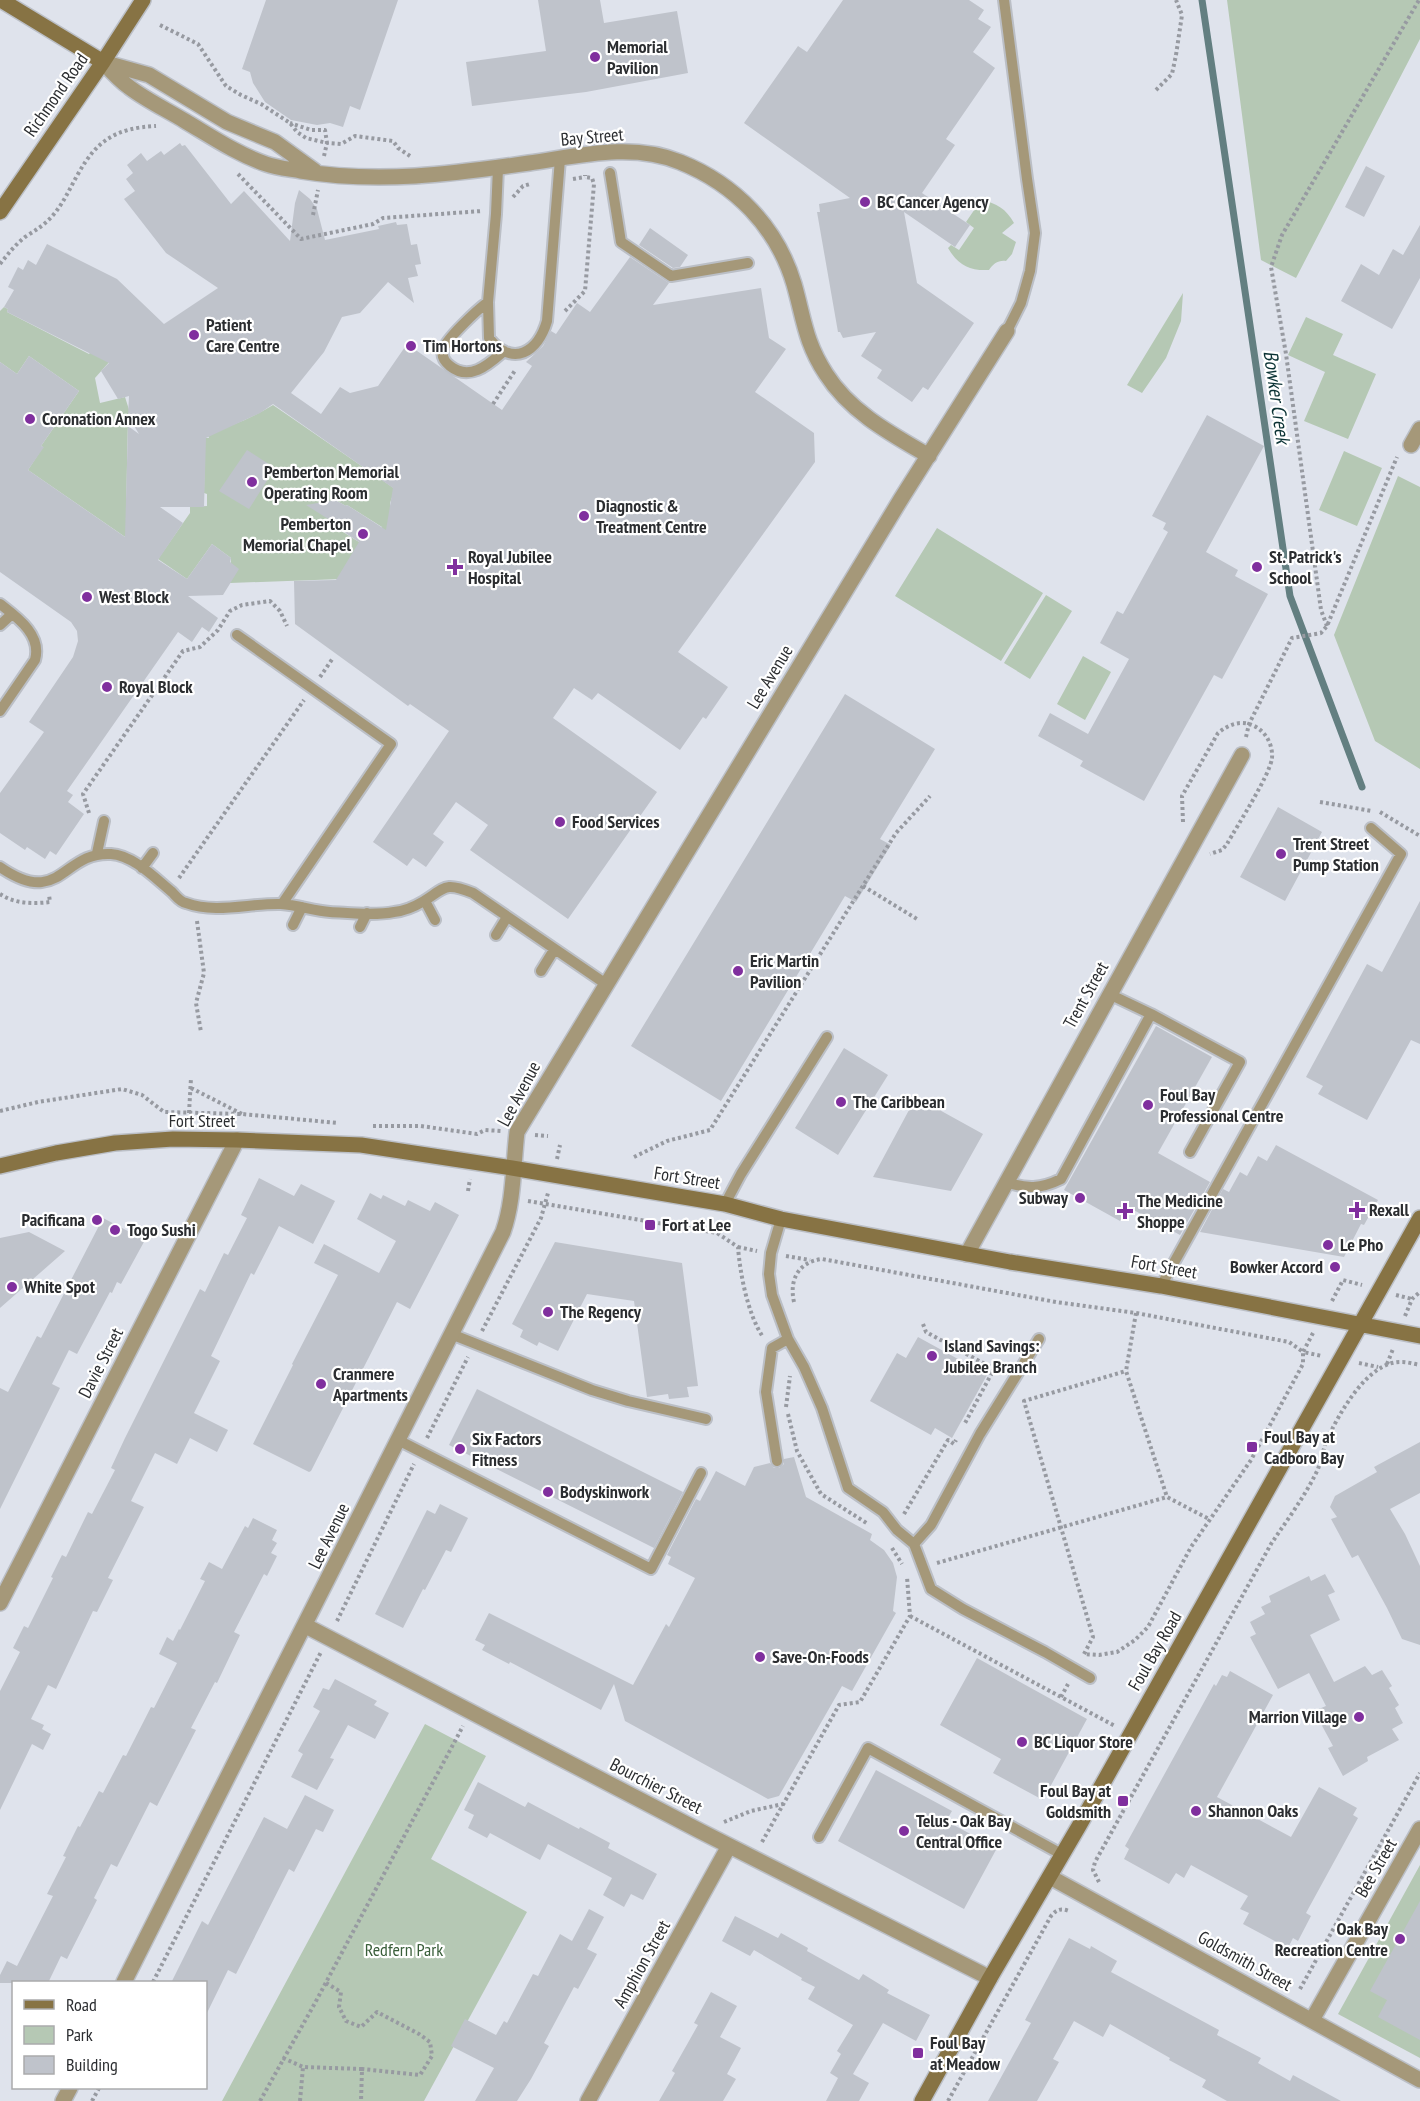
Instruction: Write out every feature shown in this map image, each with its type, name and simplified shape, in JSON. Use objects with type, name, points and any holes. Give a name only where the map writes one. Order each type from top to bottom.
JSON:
[{"type":"main road","name":"Bay Street","points":[[1,0],[103,63]]},
{"type":"main road","name":"Richmond Road","points":[[0,212],[103,63],[143,0]]},
{"type":"main road","name":"Fort Street","points":[[0,1166],[115,1143],[173,1139],[361,1145],[725,1204],[781,1219],[967,1254],[1161,1286],[1420,1336]]},
{"type":"main road","name":"Foul Bay Road","points":[[922,2101],[990,1978],[1131,1735],[1420,1218]]},
{"type":"street","name":"Bay Street","points":[[103,63],[149,75],[227,122],[274,142],[320,174]]},
{"type":"street","name":"Bay Street","points":[[103,63],[129,87],[233,150],[268,165],[320,174],[366,178],[412,177],[498,168],[607,152],[656,155],[678,161],[706,174],[731,190],[751,209],[763,223],[783,255],[794,284],[810,348],[827,376],[850,403],[874,423],[929,456]]},
{"type":"street","name":"Lee Avenue","points":[[125,1981],[503,1232],[511,1199],[517,1132],[1007,331]]},
{"type":"street","points":[[1411,445],[1420,429]]},
{"type":"street","name":"Trent Street","points":[[967,1254],[1242,755]]},
{"type":"street","name":"Davie Street","points":[[0,1603],[237,1140]]},
{"type":"street","name":"Bourchier Street","points":[[306,1626],[729,1846],[990,1978]]},
{"type":"street","name":"Bee Street","points":[[1312,2020],[1420,1829]]},
{"type":"street","name":"Amphion Street","points":[[588,2101],[729,1846]]},
{"type":"street","name":"Goldsmith Street","points":[[1050,1877],[1420,2080]]},
{"type":"lane","points":[[1004,0],[1035,233],[1030,271],[1021,303],[1007,331]]},
{"type":"lane","points":[[498,168],[497,207],[488,302],[489,338],[504,351],[525,353],[530,350],[544,330],[547,321],[560,159]]},
{"type":"lane","points":[[610,173],[621,242],[671,276],[748,263]]},
{"type":"lane","points":[[488,302],[473,314],[443,348],[442,356],[445,362],[457,371],[473,372],[487,366],[504,351]]},
{"type":"lane","points":[[0,604],[33,636],[37,651],[35,660],[0,711]]},
{"type":"lane","points":[[0,625],[12,614]]},
{"type":"lane","points":[[237,635],[391,744],[282,904]]},
{"type":"lane","points":[[97,853],[104,821]]},
{"type":"lane","points":[[1161,1286],[1401,854],[1371,828]]},
{"type":"lane","points":[[0,867],[15,878],[29,882],[47,881],[60,876],[86,857],[97,853],[115,854],[142,868],[184,903],[202,907],[282,904],[317,910],[392,913],[410,909],[442,888],[452,887],[473,893],[606,984]]},
{"type":"lane","points":[[142,868],[153,853]]},
{"type":"lane","points":[[425,901],[435,920]]},
{"type":"lane","points":[[293,925],[302,907]]},
{"type":"lane","points":[[360,927],[367,913]]},
{"type":"lane","points":[[496,935],[507,917]]},
{"type":"lane","points":[[542,971],[554,950]]},
{"type":"lane","points":[[1109,994],[1240,1062],[1190,1152]]},
{"type":"lane","points":[[1006,1182],[1022,1188],[1038,1188],[1061,1179],[1151,1014]]},
{"type":"lane","points":[[725,1204],[741,1174],[827,1037]]},
{"type":"lane","points":[[781,1219],[771,1253],[769,1274],[772,1295],[788,1339],[804,1367],[822,1408],[848,1488],[883,1512],[897,1530],[914,1544],[931,1589],[963,1609],[1090,1678]]},
{"type":"lane","points":[[451,1334],[619,1398],[706,1419]]},
{"type":"lane","points":[[777,1461],[766,1392],[772,1348],[788,1339]]},
{"type":"lane","points":[[914,1544],[931,1525],[980,1434],[1040,1339]]},
{"type":"lane","points":[[398,1440],[651,1569],[700,1473]]},
{"type":"lane","points":[[819,1837],[868,1748],[1063,1855]]},
{"type":"path","points":[[1156,90],[1172,74],[1182,15],[1176,0]]},
{"type":"path","points":[[1327,626],[1321,610],[1286,354],[1271,267],[1282,235],[1419,0]]},
{"type":"path","points":[[160,25],[198,44],[226,87],[261,104],[290,123],[311,130],[325,130],[327,142],[306,138],[290,123]]},
{"type":"path","points":[[0,264],[12,249],[55,214],[89,156],[102,143],[133,127],[164,127]]},
{"type":"path","points":[[584,155],[585,177]]},
{"type":"path","points":[[231,166],[301,239],[373,224],[383,218],[479,212],[497,207],[514,197],[523,186],[592,178],[594,184],[585,291],[565,309],[564,319]]},
{"type":"path","points":[[493,404],[516,369],[517,353]]},
{"type":"path","points":[[1249,724],[1292,638],[1321,633],[1327,626],[1396,458],[1411,445]]},
{"type":"path","points":[[90,818],[83,794],[183,651],[200,647],[218,630],[230,611],[242,605],[270,601],[280,611],[287,626]]},
{"type":"path","points":[[171,892],[333,658]]},
{"type":"path","points":[[634,1157],[667,1141],[710,1130],[896,833],[930,796]]},
{"type":"path","points":[[863,886],[917,919]]},
{"type":"path","points":[[189,1113],[191,1078]]},
{"type":"path","points":[[191,1088],[242,1114]]},
{"type":"path","points":[[0,1111],[38,1102],[122,1089],[142,1095],[164,1112],[242,1114],[346,1124]]},
{"type":"path","points":[[369,1126],[421,1126],[477,1134],[485,1130],[548,1136]]},
{"type":"path","points":[[154,1981],[475,1344],[541,1218],[546,1203],[717,1233],[730,1241],[738,1247],[739,1268],[756,1326],[772,1348]]},
{"type":"path","points":[[795,1304],[792,1294],[793,1278],[810,1260],[822,1259],[1289,1342],[1303,1352],[1303,1364],[1251,1460],[1191,1547],[1148,1627],[1135,1640],[1117,1652],[1099,1655],[1084,1654]]},
{"type":"path","points":[[1412,1299],[1420,1292]]},
{"type":"path","points":[[1136,1313],[1126,1371],[1167,1497]]},
{"type":"path","points":[[883,1534],[897,1530],[906,1509],[948,1440],[954,1444],[994,1369],[926,1332],[923,1324]]},
{"type":"path","points":[[948,2101],[1051,1916],[1056,1910],[1071,1911],[1095,1862],[1265,1554],[1318,1468],[1327,1441],[1359,1386],[1387,1364],[1401,1362],[1420,1365]]},
{"type":"path","points":[[753,1858],[839,1705],[860,1702],[910,1616],[907,1572],[883,1534],[821,1494],[797,1451],[786,1407],[790,1374],[804,1367]]},
{"type":"path","points":[[1061,1696],[1093,1637],[1024,1401],[1126,1371]]},
{"type":"path","points":[[923,1568],[1167,1497],[1209,1519]]},
{"type":"path","points":[[910,1616],[1131,1735]]},
{"type":"path","points":[[260,2101],[326,1983],[470,1712]]},
{"type":"path","points":[[1300,1989],[1420,1773]]},
{"type":"path","points":[[700,1831],[751,1811],[784,1804]]},
{"type":"path","points":[[1093,1870],[1099,1882],[1105,1886]]},
{"type":"path","points":[[283,2058],[303,2067],[362,2069],[420,2075],[432,2056],[430,2042],[377,2012],[360,2027],[346,2021],[339,2007],[340,1992],[326,1983]]},
{"type":"path","points":[[1289,1989],[1300,1989],[1322,2002]]},
{"type":"path","points":[[300,2101],[303,2067]]},
{"type":"path","points":[[361,2101],[362,2069]]},
{"type":"green space","points":[[1227,0],[1420,0],[1420,39],[1296,278],[1261,260]]},
{"type":"green space","points":[[981,200],[1000,207],[1014,223],[1002,233],[1016,242],[1012,254],[1006,261],[996,263],[989,270],[965,266],[948,248],[951,245],[959,250],[974,228],[966,222]]},
{"type":"green space","points":[[1183,293],[1181,321],[1166,358],[1142,393],[1127,385]]},
{"type":"green space","points":[[4,307],[8,309],[7,312],[89,354],[96,346],[111,360],[95,378],[100,403],[125,397],[131,416],[128,418],[126,513],[147,552],[28,470],[43,447],[41,446],[79,391],[29,356],[17,374],[0,362],[0,311]]},
{"type":"green space","points":[[1306,317],[1343,334],[1333,355],[1376,374],[1348,439],[1304,421],[1325,372],[1288,355]]},
{"type":"green space","points":[[273,405],[395,489],[390,503],[391,514],[384,556],[382,527],[347,505],[335,500],[326,502],[332,525],[359,542],[368,578],[230,583],[231,558],[212,544],[187,579],[158,559],[190,513],[190,507],[207,506],[207,494],[204,493],[205,438],[209,438],[207,433],[241,422]]},
{"type":"green space","points":[[1344,451],[1382,468],[1357,526],[1319,510]]},
{"type":"green space","points":[[1398,476],[1420,487],[1420,769],[1375,741],[1334,635]]},
{"type":"green space","points":[[937,528],[1043,593],[1001,661],[895,596]]},
{"type":"green space","points":[[1046,595],[1072,611],[1030,679],[1004,663]]},
{"type":"green space","points":[[1083,656],[1111,672],[1085,720],[1057,704]]},
{"type":"green space","name":"Redfern Park","points":[[425,1724],[486,1756],[431,1859],[527,1912],[424,2101],[222,2101]]},
{"type":"green space","name":"Oak Bay Recreation Centre","points":[[1420,1865],[1420,2058],[1338,2014]]},
{"type":"building","points":[[266,0],[398,0],[360,110],[350,106],[343,127],[330,123],[317,125],[291,120],[265,102],[253,83],[250,72],[242,69]]},
{"type":"building","name":"Memorial Pavilion","points":[[538,0],[600,0],[604,23],[677,11],[688,73],[586,92],[472,106],[466,62],[546,51]]},
{"type":"building","name":"BC Cancer Agency","points":[[843,0],[969,0],[984,10],[978,19],[991,27],[973,52],[995,68],[946,139],[955,145],[922,193],[970,225],[955,247],[904,212],[917,283],[974,323],[928,390],[923,387],[912,402],[877,378],[882,370],[861,356],[876,332],[843,338],[838,332],[817,212],[820,212],[819,204],[850,198],[744,123],[798,46],[807,52]]},
{"type":"building","points":[[180,143],[182,146],[185,145],[231,204],[244,191],[290,241],[299,190],[317,209],[325,240],[379,229],[378,226],[396,222],[397,225],[407,224],[411,245],[417,244],[421,264],[415,265],[418,276],[408,278],[414,303],[388,282],[360,313],[342,317],[324,352],[291,393],[321,414],[340,387],[350,393],[378,386],[407,344],[502,410],[532,366],[526,362],[543,346],[551,331],[556,334],[577,303],[590,312],[630,257],[669,283],[653,305],[761,288],[769,338],[786,349],[755,392],[814,433],[815,462],[678,652],[728,687],[706,719],[703,717],[680,750],[598,693],[592,700],[574,688],[553,718],[657,792],[568,919],[470,850],[488,825],[456,802],[433,834],[444,842],[426,867],[413,858],[407,866],[373,842],[449,731],[410,704],[408,706],[295,624],[294,581],[336,580],[359,542],[306,505],[335,500],[386,530],[393,488],[273,404],[260,413],[206,438],[204,507],[160,507],[183,523],[158,560],[187,579],[212,544],[231,558],[230,562],[239,569],[223,595],[188,596],[218,618],[209,632],[202,627],[192,642],[178,632],[67,791],[73,795],[68,802],[84,814],[56,855],[50,851],[45,859],[27,847],[25,850],[0,833],[0,793],[44,732],[29,722],[73,657],[78,641],[77,631],[71,622],[0,572],[0,362],[17,374],[29,356],[79,391],[41,446],[44,447],[28,470],[125,537],[128,426],[139,434],[128,416],[129,396],[118,399],[101,371],[109,363],[7,312],[8,309],[4,307],[14,290],[8,287],[18,267],[23,270],[28,260],[36,265],[47,244],[117,279],[164,324],[218,288],[166,253],[124,199],[135,191],[126,179],[133,173],[127,165],[141,153],[147,161],[161,151],[164,155]]},
{"type":"building","points":[[1366,166],[1385,176],[1364,217],[1345,207]]},
{"type":"building","points":[[1420,225],[1420,278],[1392,329],[1341,301],[1361,264],[1379,275],[1393,249],[1403,255]]},
{"type":"building","points":[[650,228],[688,255],[680,267],[673,268],[639,245]]},
{"type":"building","points":[[1207,415],[1264,446],[1206,552],[1238,570],[1235,576],[1268,594],[1222,679],[1214,675],[1144,801],[1080,766],[1083,761],[1038,736],[1050,713],[1088,734],[1129,659],[1100,643],[1117,611],[1123,614],[1168,532],[1163,529],[1166,523],[1152,516]]},
{"type":"building","name":"Pemberton Memorial Operating Room","points":[[247,450],[275,468],[249,509],[219,491]]},
{"type":"building","name":"Eric Martin Pavilion","points":[[845,694],[935,749],[880,839],[891,845],[856,902],[845,896],[721,1101],[631,1046]]},
{"type":"building","name":"Trent Street Pump Station","points":[[1278,807],[1322,832],[1285,901],[1240,877]]},
{"type":"building","points":[[1420,901],[1420,1044],[1411,1040],[1367,1120],[1318,1094],[1323,1086],[1306,1077],[1367,964],[1382,972]]},
{"type":"building","name":"Foul Bay Professional Centre","points":[[1156,1026],[1212,1057],[1158,1153],[1210,1182],[1180,1235],[1128,1207],[1120,1221],[1064,1190]]},
{"type":"building","name":"The Caribbean","points":[[844,1048],[888,1075],[838,1155],[795,1128]]},
{"type":"building","points":[[916,1097],[983,1134],[951,1191],[873,1177]]},
{"type":"building","points":[[1276,1145],[1378,1200],[1364,1225],[1361,1224],[1344,1257],[1200,1232],[1223,1189],[1229,1192],[1240,1172],[1247,1176],[1258,1156],[1267,1161]]},
{"type":"building","points":[[259,1178],[294,1196],[301,1184],[335,1201],[313,1244],[279,1226],[254,1275],[251,1273],[211,1356],[220,1361],[194,1413],[228,1430],[217,1452],[190,1438],[177,1464],[155,1453],[131,1501],[144,1507],[108,1578],[113,1580],[97,1612],[93,1611],[56,1689],[48,1685],[31,1719],[44,1725],[42,1729],[51,1734],[43,1750],[32,1744],[0,1810],[0,1691],[20,1652],[13,1648],[24,1626],[28,1628],[62,1555],[66,1557],[88,1512],[92,1514],[115,1470],[111,1468],[125,1438],[200,1289],[205,1292],[224,1253],[228,1255],[247,1218],[241,1215]]},
{"type":"building","points":[[370,1193],[381,1199],[383,1195],[405,1206],[408,1200],[430,1211],[435,1202],[459,1215],[410,1309],[397,1302],[309,1472],[253,1444],[338,1275],[314,1263],[324,1244],[379,1273],[396,1241],[357,1219]]},
{"type":"building","points":[[103,1218],[145,1240],[121,1284],[117,1282],[112,1293],[110,1292],[77,1354],[69,1350],[52,1384],[60,1388],[0,1509],[0,1388],[8,1392],[37,1336],[41,1338]]},
{"type":"building","name":"White Spot","points":[[29,1232],[65,1251],[0,1308],[0,1238]]},
{"type":"building","name":"The Regency","points":[[555,1242],[682,1263],[698,1386],[687,1387],[689,1397],[669,1399],[668,1394],[647,1397],[634,1301],[587,1294],[558,1351],[539,1342],[537,1346],[520,1337],[523,1330],[512,1324]]},
{"type":"building","points":[[918,1337],[987,1375],[952,1438],[935,1428],[931,1435],[870,1401],[897,1353],[906,1358]]},
{"type":"building","points":[[477,1389],[683,1492],[654,1548],[449,1445]]},
{"type":"building","points":[[1420,1442],[1420,1493],[1390,1509],[1420,1566],[1420,1645],[1402,1639],[1358,1555],[1352,1558],[1331,1519],[1337,1517],[1330,1507],[1335,1496],[1377,1472],[1374,1467]]},
{"type":"building","name":"Save-On-Foods","points":[[794,1457],[806,1497],[872,1534],[870,1540],[884,1550],[893,1563],[897,1577],[893,1611],[896,1613],[852,1691],[842,1686],[779,1796],[768,1799],[625,1721],[614,1684],[601,1710],[510,1662],[509,1664],[482,1650],[485,1645],[475,1640],[489,1613],[633,1685],[666,1624],[669,1627],[695,1578],[668,1564],[671,1557],[667,1555],[696,1499],[700,1501],[716,1471],[745,1486],[754,1467],[770,1463],[774,1468],[779,1468],[784,1464],[784,1459]]},
{"type":"building","points":[[440,1504],[468,1518],[451,1552],[446,1550],[403,1628],[375,1614],[427,1510],[435,1514]]},
{"type":"building","points":[[253,1518],[277,1530],[272,1540],[277,1543],[271,1553],[277,1556],[267,1576],[264,1574],[234,1632],[240,1635],[217,1683],[215,1682],[191,1728],[196,1730],[157,1806],[150,1802],[117,1867],[111,1864],[94,1898],[97,1900],[67,1959],[61,1956],[49,1981],[0,1983],[0,1975],[7,1961],[17,1966],[53,1896],[47,1894],[66,1857],[63,1856],[78,1826],[80,1827],[99,1791],[103,1793],[123,1755],[126,1756],[177,1663],[159,1654],[167,1637],[173,1641],[180,1630],[205,1581],[200,1579],[209,1562],[222,1569],[245,1526],[248,1528]]},
{"type":"building","points":[[1325,1574],[1335,1592],[1328,1595],[1340,1620],[1310,1635],[1334,1682],[1365,1666],[1372,1675],[1382,1670],[1392,1686],[1389,1688],[1399,1705],[1395,1708],[1403,1723],[1392,1729],[1399,1740],[1367,1757],[1368,1761],[1343,1776],[1328,1748],[1333,1746],[1314,1711],[1326,1706],[1309,1673],[1278,1689],[1250,1637],[1256,1634],[1250,1622],[1265,1614],[1261,1607],[1271,1602],[1269,1596],[1309,1576],[1311,1581]]},
{"type":"building","name":"BC Liquor Store","points":[[977,1658],[1087,1719],[1043,1800],[993,1773],[1001,1759],[940,1725]]},
{"type":"building","name":"Shannon Oaks","points":[[1230,1671],[1273,1695],[1217,1797],[1291,1837],[1319,1787],[1357,1808],[1353,1815],[1358,1818],[1306,1913],[1311,1916],[1298,1941],[1293,1938],[1288,1948],[1243,1924],[1249,1913],[1240,1909],[1248,1896],[1191,1865],[1184,1878],[1176,1873],[1169,1884],[1124,1859],[1129,1849],[1125,1846],[1214,1684],[1216,1686],[1222,1675],[1227,1677]]},
{"type":"building","points":[[335,1679],[377,1701],[374,1705],[389,1713],[375,1739],[348,1725],[330,1758],[334,1759],[317,1790],[291,1777],[303,1754],[298,1751],[320,1711],[313,1707],[323,1688],[329,1690]]},
{"type":"building","name":"Telus - Oak Bay Central Office","points":[[876,1770],[952,1811],[946,1821],[997,1848],[964,1909],[838,1841]]},
{"type":"building","points":[[478,1782],[525,1807],[528,1802],[579,1829],[580,1827],[610,1843],[608,1848],[657,1874],[643,1900],[631,1894],[624,1907],[603,1895],[612,1878],[548,1844],[540,1860],[490,1833],[487,1838],[468,1828],[474,1815],[464,1810]]},
{"type":"building","points":[[305,1795],[334,1810],[323,1832],[316,1829],[294,1872],[289,1869],[236,1974],[228,1970],[207,2013],[207,1981],[172,1981],[202,1921],[208,1925],[264,1817],[287,1829]]},
{"type":"building","points":[[1420,1901],[1420,2040],[1378,2017],[1387,2000],[1370,1991]]},
{"type":"building","points":[[589,1909],[604,1917],[587,1949],[597,1954],[578,1989],[574,1987],[544,2043],[549,2046],[531,2079],[517,2101],[475,2101],[494,2068],[451,2046],[465,2019],[496,2035],[504,2021],[507,2023],[533,1974],[538,1976],[560,1934],[572,1941]]},
{"type":"building","points":[[735,1916],[778,1938],[781,1933],[808,1948],[807,1951],[859,1980],[863,1974],[889,1990],[887,1993],[930,2015],[916,2041],[883,2023],[853,2074],[869,2083],[859,2101],[826,2101],[838,2078],[830,2073],[841,2054],[837,2051],[853,2025],[808,1999],[815,1987],[801,1980],[802,1978],[754,1950],[750,1956],[722,1941]]},
{"type":"building","points":[[1069,1938],[1090,1949],[1091,1946],[1117,1961],[1111,1972],[1219,2030],[1217,2035],[1261,2058],[1258,2063],[1290,2081],[1293,2075],[1341,2101],[1227,2101],[1202,2087],[1206,2080],[1110,2024],[1103,2037],[1074,2021],[1053,2059],[1059,2062],[1037,2101],[988,2101],[1031,2023],[1025,2020]]},
{"type":"building","points":[[711,1992],[737,2006],[720,2037],[741,2048],[727,2074],[736,2079],[723,2101],[659,2101],[675,2073],[672,2071],[698,2025],[694,2023]]},
{"type":"waterway","name":"Bowker Creek","points":[[1202,0],[1290,596],[1362,787]]},
{"type":"place","name":"Memorial Pavilion","points":[[595,57]]},
{"type":"place","name":"BC Cancer Agency","points":[[865,202]]},
{"type":"place","name":"Patient Care Centre","points":[[194,335]]},
{"type":"place","name":"Tim Hortons","points":[[411,346]]},
{"type":"place","name":"Coronation Annex","points":[[30,419]]},
{"type":"place","name":"Pemberton Memorial Operating Room","points":[[252,482]]},
{"type":"place","name":"Diagnostic & Treatment Centre","points":[[584,516]]},
{"type":"place","name":"Pemberton Memorial Chapel","points":[[363,534]]},
{"type":"place","name":"Royal Jubilee Hospital","points":[[455,567]]},
{"type":"place","name":"St. Patrick's School","points":[[1257,567]]},
{"type":"place","name":"West Block","points":[[87,597]]},
{"type":"place","name":"Royal Block","points":[[107,687]]},
{"type":"place","name":"Food Services","points":[[560,822]]},
{"type":"place","name":"Trent Street Pump Station","points":[[1281,854]]},
{"type":"place","name":"Eric Martin Pavilion","points":[[738,971]]},
{"type":"place","name":"The Caribbean","points":[[841,1102]]},
{"type":"place","name":"Foul Bay Professional Centre","points":[[1148,1105]]},
{"type":"place","name":"Subway","points":[[1080,1198]]},
{"type":"place","name":"Rexall","points":[[1357,1210]]},
{"type":"place","name":"The Medicine Shoppe","points":[[1125,1211]]},
{"type":"place","name":"Pacificana","points":[[97,1220]]},
{"type":"place","name":"Fort at Lee","points":[[650,1225]]},
{"type":"place","name":"Togo Sushi","points":[[115,1230]]},
{"type":"place","name":"Le Pho","points":[[1328,1245]]},
{"type":"place","name":"Bowker Accord","points":[[1335,1267]]},
{"type":"place","name":"White Spot","points":[[12,1287]]},
{"type":"place","name":"The Regency","points":[[548,1312]]},
{"type":"place","name":"Island Savings: Jubilee Branch","points":[[932,1356]]},
{"type":"place","name":"Cranmere Apartments","points":[[321,1384]]},
{"type":"place","name":"Foul Bay at Cadboro Bay","points":[[1252,1447]]},
{"type":"place","name":"Six Factors Fitness","points":[[460,1449]]},
{"type":"place","name":"Bodyskinwork","points":[[548,1492]]},
{"type":"place","name":"Save-On-Foods","points":[[760,1657]]},
{"type":"place","name":"Marrion Village","points":[[1359,1717]]},
{"type":"place","name":"BC Liquor Store","points":[[1022,1742]]},
{"type":"place","name":"Foul Bay at Goldsmith","points":[[1123,1801]]},
{"type":"place","name":"Shannon Oaks","points":[[1196,1811]]},
{"type":"place","name":"Telus - Oak Bay Central Office","points":[[904,1831]]},
{"type":"place","name":"Oak Bay Recreation Centre","points":[[1400,1939]]},
{"type":"place","name":"Foul Bay at Meadow","points":[[918,2053]]}]
